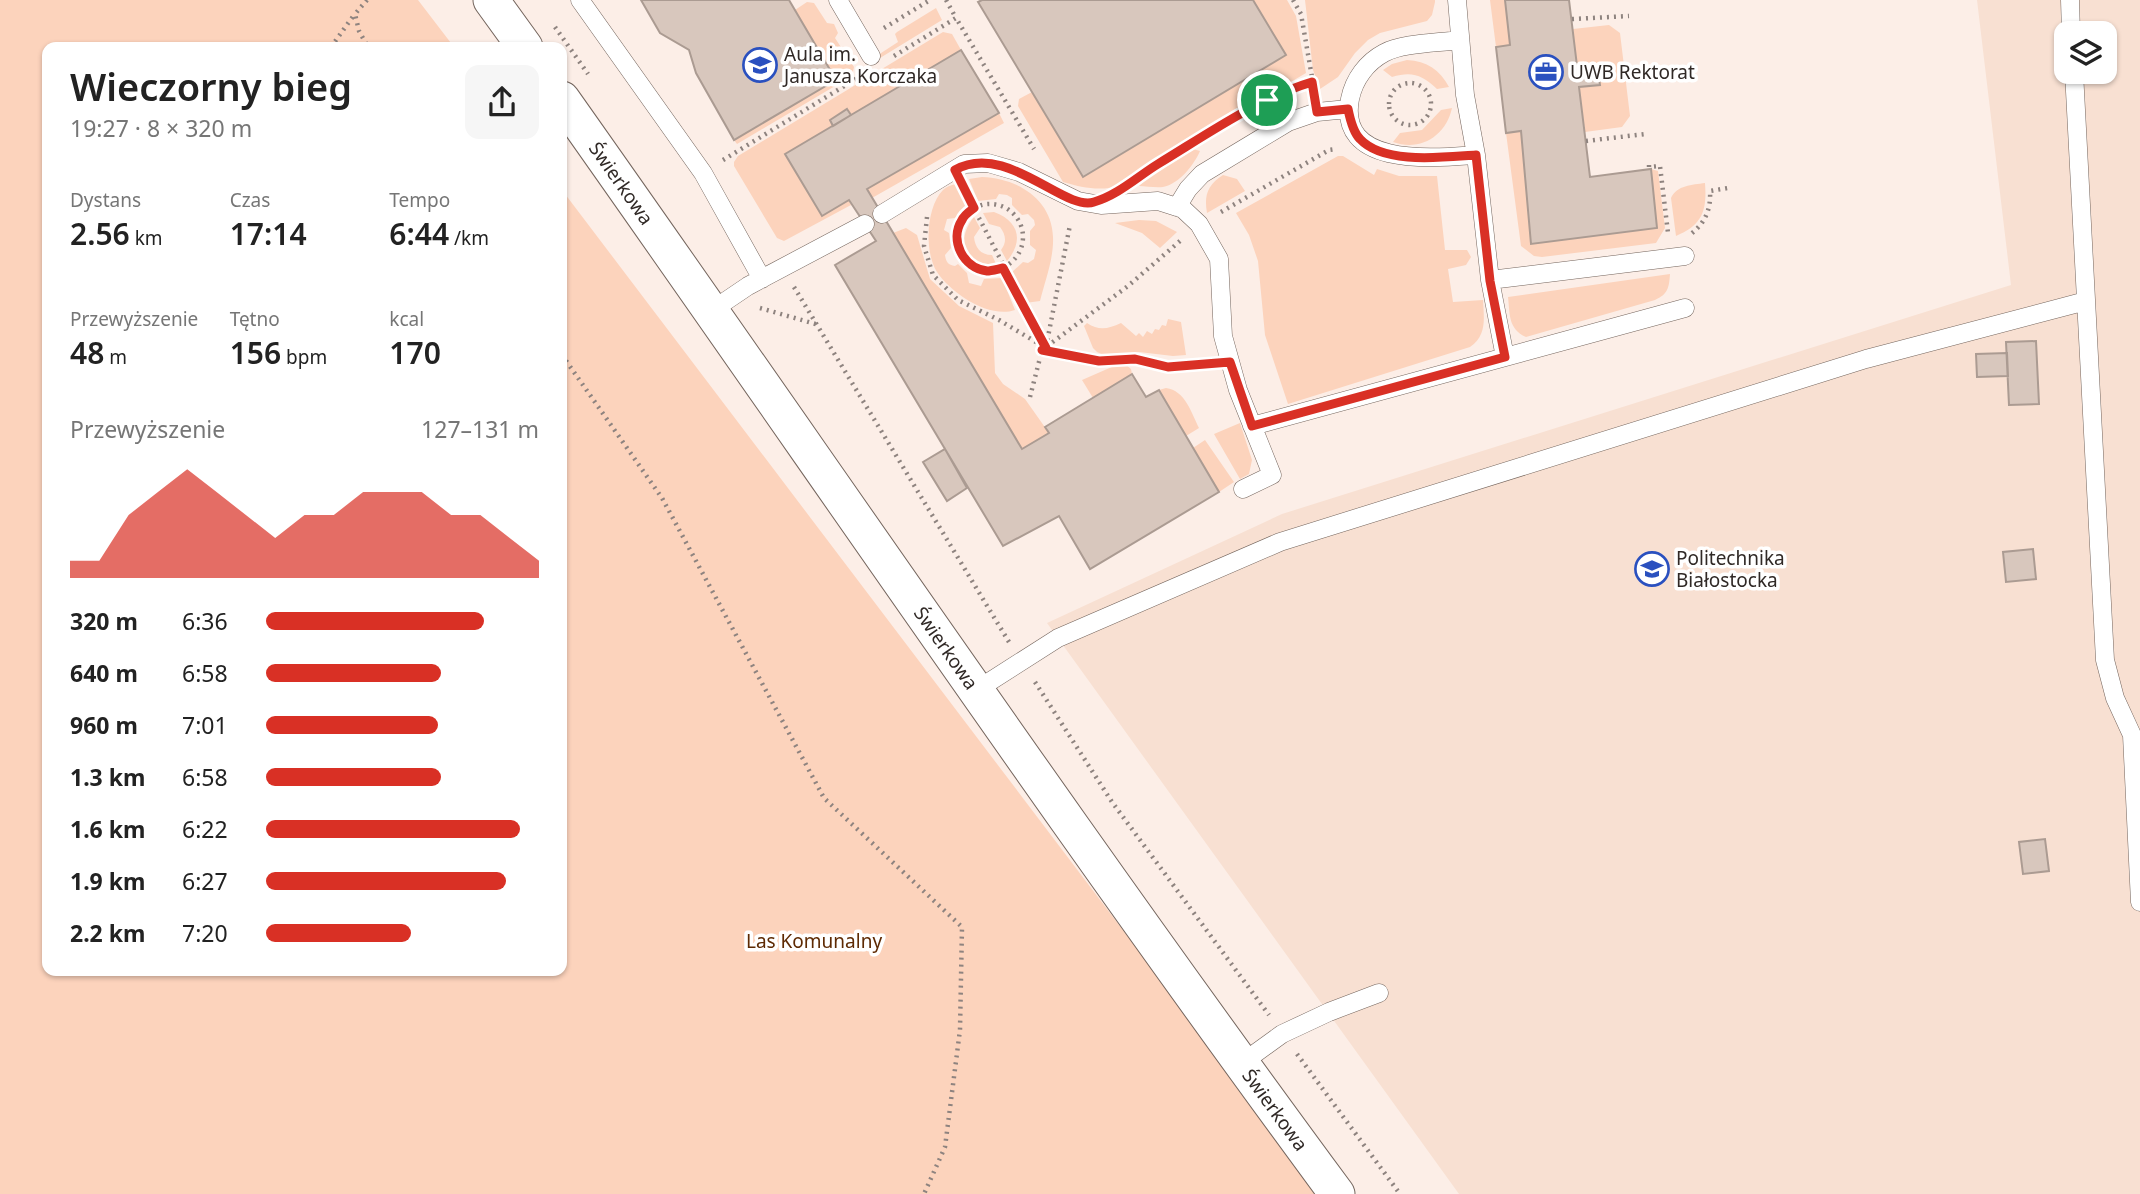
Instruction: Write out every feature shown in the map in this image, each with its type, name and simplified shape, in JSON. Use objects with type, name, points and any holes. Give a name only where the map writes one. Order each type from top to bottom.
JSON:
[{"type":"street","points":[[491,0],[521,42]]},
{"type":"street","name":"Świerkowa","points":[[567,106],[1159,952],[1337,1194]]},
{"type":"lane","points":[[580,0],[703,173],[755,283]]},
{"type":"lane","points":[[838,0],[873,52]]},
{"type":"lane","points":[[1457,0],[1459,40],[1476,155],[1490,281],[1505,357]]},
{"type":"lane","points":[[2070,0],[2071,21]]},
{"type":"lane","points":[[1459,40],[1402,47],[1385,52],[1364,69],[1352,87],[1348,109],[1351,123],[1360,139],[1375,149],[1419,158],[1476,155]]},
{"type":"lane","points":[[2075,84],[2105,660],[2115,698],[2136,735],[2140,902]]},
{"type":"lane","points":[[1177,207],[1188,189],[1202,174],[1288,122],[1317,112],[1348,109]]},
{"type":"lane","points":[[882,214],[964,164],[988,163],[1019,172],[1078,201],[1101,205],[1158,201],[1184,209],[1199,224],[1219,259],[1223,336],[1252,426],[1272,475],[1243,489]]},
{"type":"lane","points":[[711,311],[755,283],[865,224]]},
{"type":"lane","points":[[1490,281],[1685,257]]},
{"type":"lane","points":[[975,691],[1058,638],[1280,542],[1866,359],[2086,301]]},
{"type":"lane","points":[[1252,426],[1685,308]]},
{"type":"lane","points":[[1241,1063],[1282,1034],[1328,1012],[1379,993]]},
{"type":"path","points":[[335,42],[367,0]]},
{"type":"path","points":[[873,52],[930,0]]},
{"type":"path","points":[[946,0],[1057,191]]},
{"type":"path","points":[[1293,0],[1301,14],[1324,153]]},
{"type":"path","points":[[355,15],[365,42]]},
{"type":"path","points":[[1572,19],[1629,16]]},
{"type":"path","points":[[873,52],[956,18]]},
{"type":"path","points":[[552,22],[566,42]]},
{"type":"path","points":[[567,44],[590,77]]},
{"type":"path","points":[[722,161],[863,75]]},
{"type":"path","points":[[1137,179],[1267,100],[1312,82]]},
{"type":"path","points":[[1412,82],[1421,85],[1432,101],[1426,119],[1418,124],[1399,122],[1392,116],[1389,107],[1390,97],[1395,89],[1412,82]]},
{"type":"path","points":[[1586,141],[1645,134]]},
{"type":"path","points":[[1044,349],[1128,286],[1199,224],[1324,153],[1337,148],[1346,152]]},
{"type":"path","points":[[1044,349],[984,225],[947,174],[926,217],[924,246],[933,275],[958,300],[999,320],[1044,349],[1099,361],[1135,359],[1168,367],[1230,362]]},
{"type":"path","points":[[1688,234],[1695,232],[1707,215],[1710,191],[1728,188]]},
{"type":"path","points":[[989,204],[1004,207],[1016,216],[1023,230],[1023,245],[1016,259],[1003,268],[987,271],[971,265],[960,252],[956,236],[962,219],[974,208],[989,204]]},
{"type":"path","points":[[1030,397],[1044,349],[1072,217],[1091,204]]},
{"type":"path","points":[[755,283],[759,308],[820,326],[1021,661],[1112,802],[1400,1194]]},
{"type":"path","points":[[567,362],[662,498],[824,798],[962,928],[960,1030],[945,1147],[924,1194]]},
{"type":"shaded area","name":"Politechnika Białostocka","points":[[1977,0],[2140,0],[2140,1194],[1459,1194],[1047,623],[1282,514],[2011,285]]},
{"type":"green space","name":"Las Komunalny","points":[[0,0],[418,0],[450,42],[42,42],[42,976],[567,976],[567,197],[1323,1194],[0,1194]]},
{"type":"green space","points":[[1253,0],[1287,0],[1296,16],[1306,73],[1139,171],[1122,184],[1093,188],[1063,182],[1018,106],[1019,99],[1032,92],[1083,177],[1285,55]]},
{"type":"green space","points":[[1305,0],[1435,2],[1432,15],[1427,21],[1380,33],[1368,40],[1338,77],[1320,89],[1313,70]]},
{"type":"green space","points":[[1490,0],[1505,0],[1510,45],[1496,47]]},
{"type":"green space","points":[[807,2],[814,3],[827,23],[834,24],[838,33],[835,38],[854,67],[852,76],[737,144],[734,140],[835,80],[795,10]]},
{"type":"green space","points":[[936,8],[942,20],[880,58],[878,55],[898,42],[895,34],[897,32]]},
{"type":"green space","points":[[1609,25],[1620,33],[1630,116],[1622,127],[1585,132],[1579,87],[1599,85],[1597,71],[1578,74],[1573,29]]},
{"type":"green space","points":[[943,32],[952,34],[961,50],[851,115],[847,110],[830,120],[833,126],[785,154],[822,215],[849,200],[851,205],[784,241],[777,238],[734,166],[738,156]]},
{"type":"green space","points":[[1407,60],[1421,62],[1432,68],[1449,87],[1437,89],[1416,76],[1405,74],[1392,77],[1383,70]]},
{"type":"green space","points":[[1452,108],[1444,127],[1430,139],[1413,145],[1393,142],[1400,133],[1422,130],[1441,110]]},
{"type":"green space","points":[[999,113],[1004,123],[872,198],[867,189]]},
{"type":"green space","points":[[1521,131],[1532,243],[1657,228],[1651,169],[1658,171],[1665,228],[1656,243],[1542,257],[1534,256],[1521,246],[1506,133]]},
{"type":"green space","points":[[1193,149],[1200,151],[1190,168],[1175,182],[1163,187],[1139,186],[1172,156]]},
{"type":"green space","points":[[1338,156],[1343,156],[1374,175],[1377,169],[1399,176],[1437,176],[1445,250],[1467,250],[1471,257],[1466,265],[1448,269],[1453,302],[1483,300],[1482,332],[1470,347],[1288,404],[1265,335],[1258,261],[1249,235],[1236,213]]},
{"type":"green space","points":[[1223,175],[1237,179],[1245,191],[1207,213],[1208,191]]},
{"type":"green space","points":[[982,177],[1020,186],[1039,202],[1046,212],[1051,224],[1053,245],[1040,301],[1025,303],[1011,273],[1023,262],[1028,263],[1034,259],[1036,250],[1030,245],[1030,231],[1035,225],[1034,220],[1028,214],[1022,215],[1012,205],[1012,198],[1007,195],[999,194],[996,199],[978,201],[969,179]]},
{"type":"green space","points":[[958,183],[968,204],[955,218],[947,219],[944,230],[949,233],[951,248],[945,255],[947,261],[953,266],[958,264],[967,273],[969,283],[981,286],[984,279],[1002,278],[1015,310],[994,311],[972,302],[951,288],[937,272],[930,253],[930,218],[943,190]]},
{"type":"green space","points":[[1705,183],[1704,209],[1698,222],[1676,236],[1671,198],[1681,188]]},
{"type":"green space","points":[[994,212],[1009,221],[1016,232],[1016,246],[1007,261],[1001,250],[1005,241],[1004,233],[1000,227],[989,224],[983,213]]},
{"type":"green space","points":[[974,217],[980,228],[974,237],[977,247],[984,254],[992,255],[997,266],[978,263],[966,251],[965,235]]},
{"type":"green space","points":[[1156,221],[1177,232],[1160,248],[1142,233],[1115,223]]},
{"type":"green space","points":[[906,228],[917,235],[930,279],[959,306],[993,323],[995,373],[1003,384],[1025,399],[1049,433],[1022,449],[893,233]]},
{"type":"green space","points":[[1670,274],[1667,290],[1655,300],[1526,337],[1516,330],[1511,320],[1508,297]]},
{"type":"green space","points":[[1168,319],[1181,322],[1186,355],[1139,352],[1106,356],[1093,348],[1084,326],[1087,323],[1104,328],[1121,323],[1136,336],[1139,333],[1143,337],[1147,331],[1152,334],[1162,325],[1166,326]]},
{"type":"green space","points":[[1125,364],[1132,374],[1093,398],[1082,380]]},
{"type":"green space","points":[[1166,388],[1183,398],[1199,428],[1186,436],[1159,390]]},
{"type":"green space","points":[[1240,423],[1252,460],[1249,474],[1240,479],[1214,434]]},
{"type":"green space","points":[[1205,440],[1234,482],[1219,492],[1193,448]]},
{"type":"building","name":"Aula im. Janusza Korczaka","points":[[641,0],[789,0],[836,80],[734,140],[696,73],[689,50],[660,33]]},
{"type":"building","points":[[1253,0],[1286,55],[1083,177],[978,2]]},
{"type":"building","points":[[1505,0],[1569,0],[1578,74],[1598,71],[1600,85],[1579,87],[1590,177],[1651,169],[1657,228],[1531,244],[1521,131],[1506,133],[1496,47],[1510,45]]},
{"type":"building","points":[[961,50],[999,113],[867,189],[1022,449],[1049,433],[1045,427],[1132,374],[1146,397],[1159,390],[1219,492],[1090,569],[1059,516],[1003,546],[835,265],[876,241],[849,200],[822,216],[785,154]]},
{"type":"building","points":[[847,109],[851,115],[833,126],[830,120]]},
{"type":"building","points":[[2036,341],[2039,404],[2009,405],[2006,342]]},
{"type":"building","points":[[2007,353],[2008,376],[1977,377],[1976,354]]},
{"type":"building","points":[[945,449],[967,488],[947,501],[923,462]]},
{"type":"building","points":[[2033,549],[2036,579],[2006,582],[2003,552]]},
{"type":"building","points":[[2045,839],[2049,871],[2023,874],[2019,842]]},
{"type":"place","name":"Aula im. Janusza Korczaka","points":[[760,65]]},
{"type":"place","name":"UWB Rektorat","points":[[1546,72]]},
{"type":"place","name":"Politechnika Białostocka","points":[[1652,569]]},
{"type":"route","points":[[1312,82],[1317,112],[1348,109],[1351,123],[1360,139],[1375,149],[1419,158],[1476,155],[1490,281],[1505,357],[1252,426],[1230,362],[1168,367],[1135,359],[1099,361],[1042,350],[1046,348],[1003,268],[987,271],[971,265],[960,252],[956,236],[962,219],[974,208],[955,170],[964,164],[988,163],[1019,172],[1078,201],[1091,204],[1130,184],[1156,165],[1267,100],[1312,82]]}]
